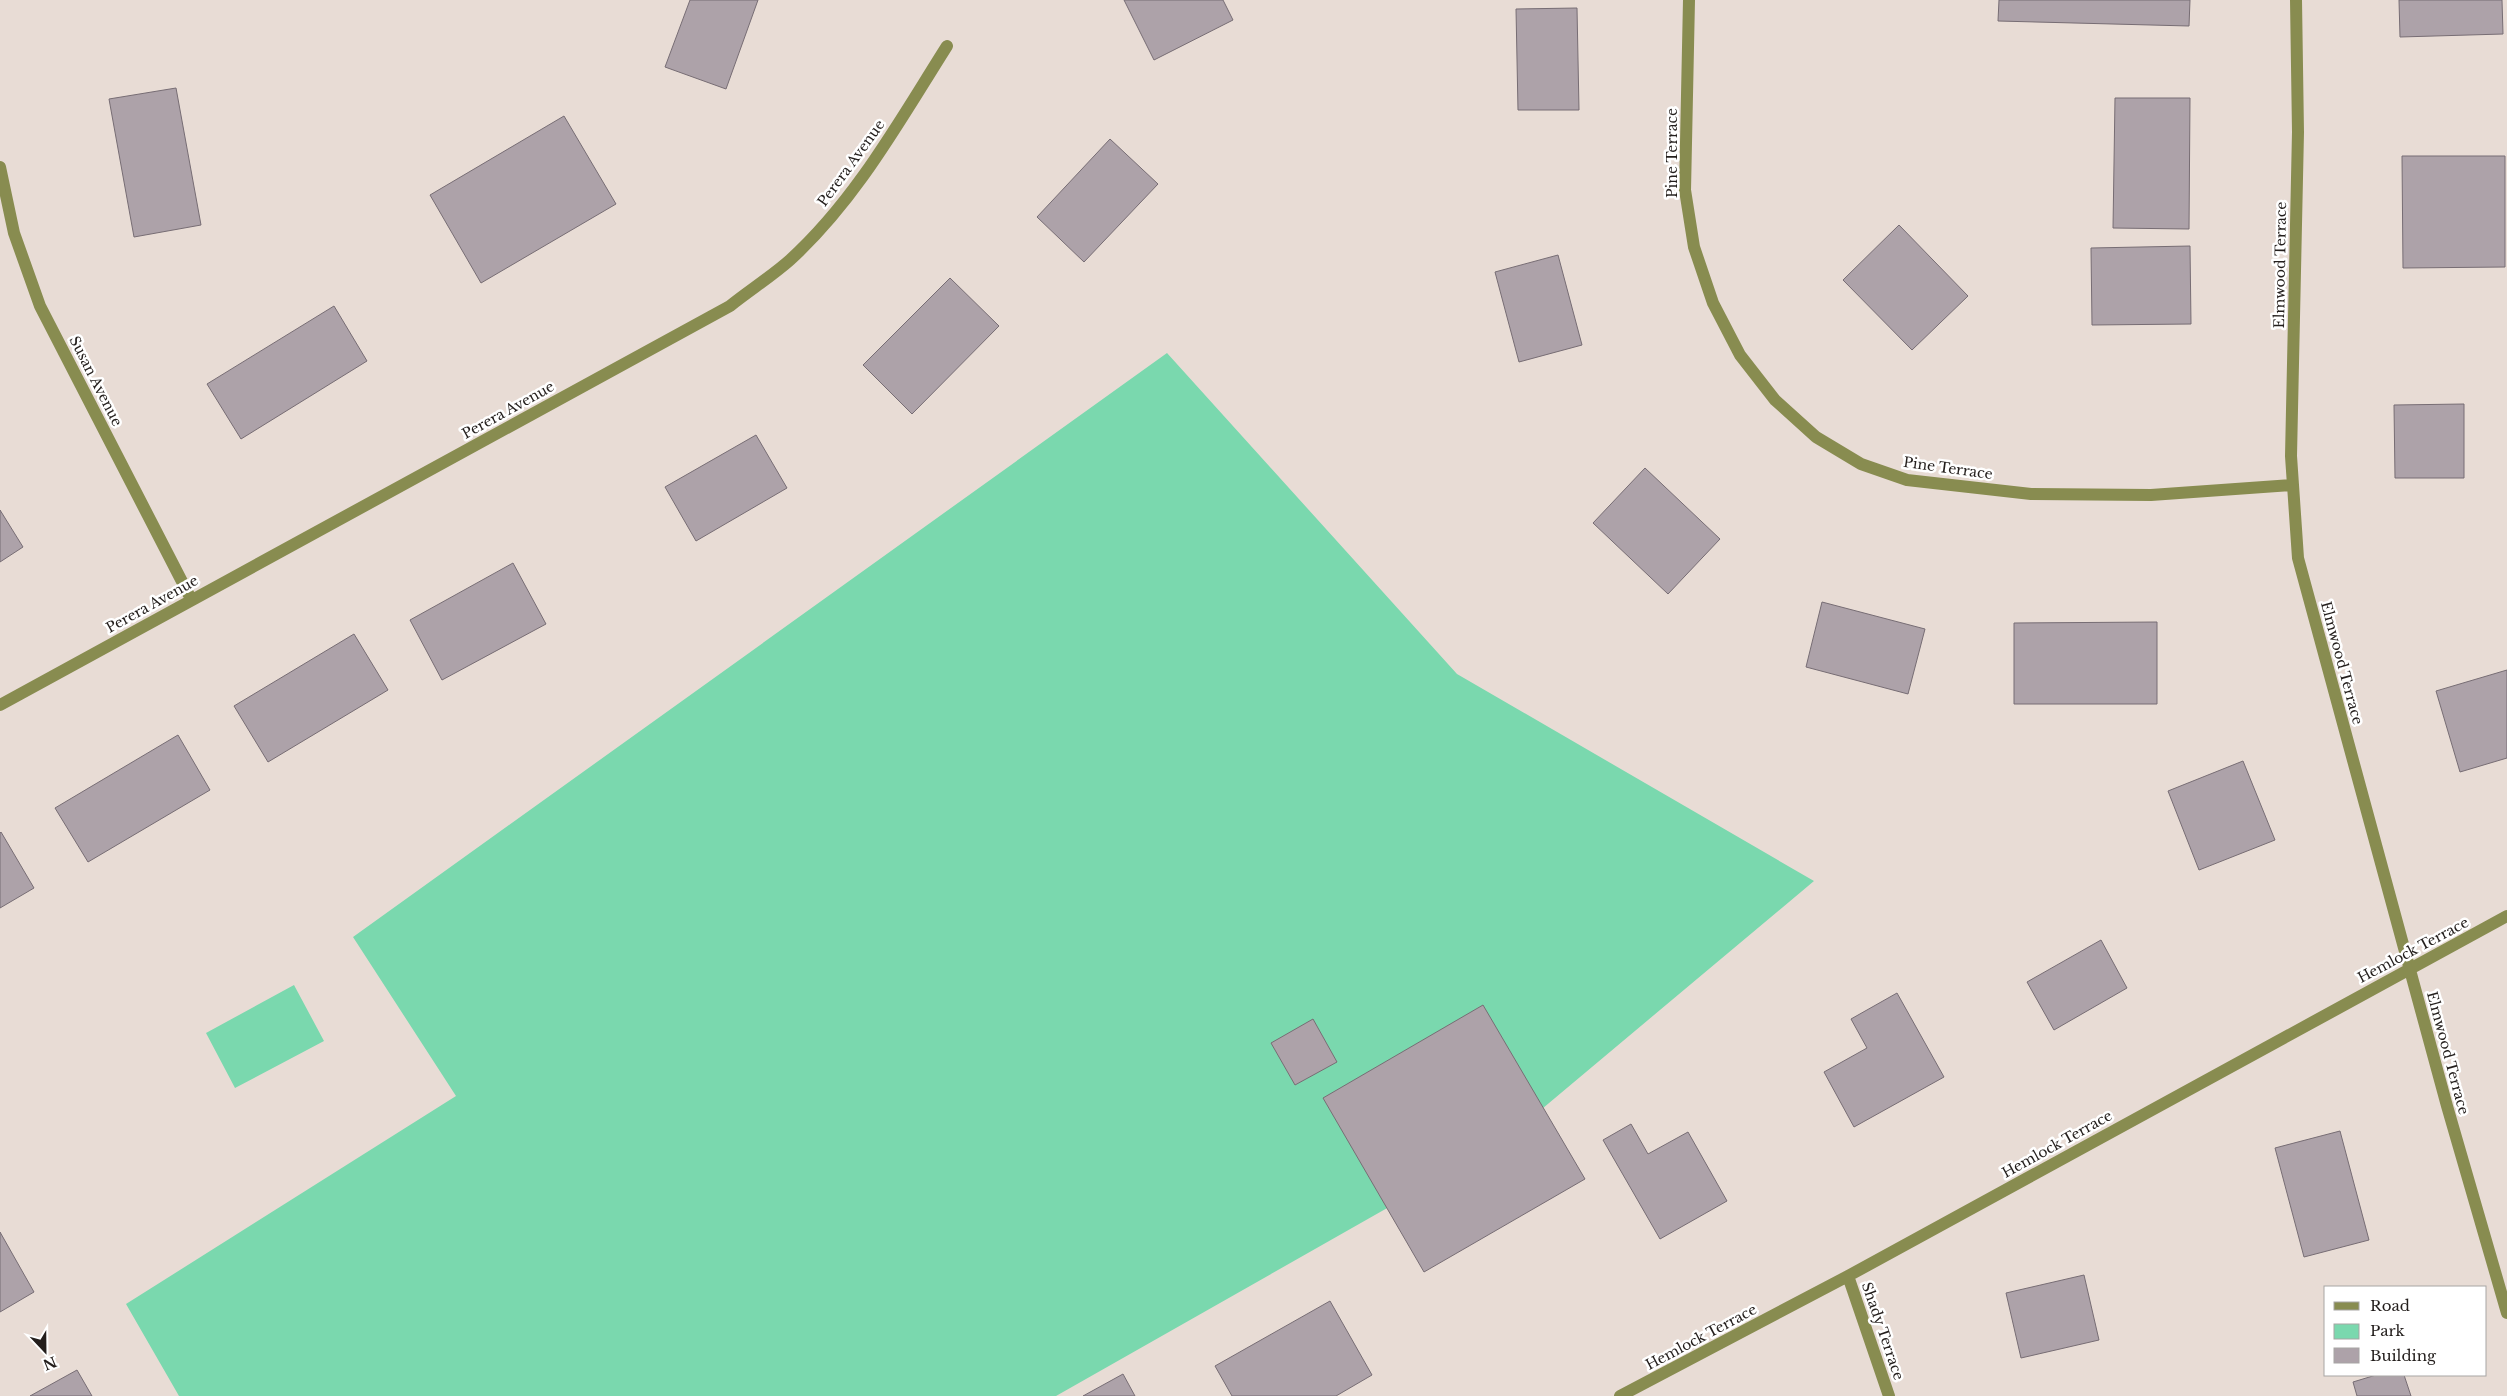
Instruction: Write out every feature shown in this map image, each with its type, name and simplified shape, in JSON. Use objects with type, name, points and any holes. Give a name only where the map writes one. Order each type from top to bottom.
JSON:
[{"type":"street","name":"Pine Terrace","points":[[1690,0],[1685,190],[1694,247],[1713,303],[1740,355],[1775,400],[1816,437],[1861,464],[1907,480],[2031,494],[2151,495],[2293,485]]},
{"type":"street","name":"Elmwood Terrace","points":[[2296,0],[2298,132],[2291,456],[2298,558],[2409,968],[2507,1313]]},
{"type":"street","name":"Perera Avenue","points":[[0,704],[730,306],[790,260],[843,203],[875,160],[948,46]]},
{"type":"street","name":"Susan Avenue","points":[[0,167],[14,233],[40,306],[191,599]]},
{"type":"street","name":"Hemlock Terrace","points":[[1620,1396],[1848,1276],[2507,916]]},
{"type":"street","name":"Shady Terrace","points":[[1848,1276],[1889,1396]]},
{"type":"green space","points":[[1167,353],[1457,674],[1814,881],[1500,1144],[1056,1396],[179,1396],[126,1304],[456,1096],[353,937]]},
{"type":"green space","points":[[294,985],[324,1041],[235,1088],[206,1033]]},
{"type":"building","points":[[690,0],[758,0],[726,89],[665,67]]},
{"type":"building","points":[[1124,0],[1223,0],[1233,20],[1154,60]]},
{"type":"building","points":[[1999,0],[2190,0],[2189,26],[1998,21]]},
{"type":"building","points":[[2399,0],[2502,0],[2503,34],[2400,37]]},
{"type":"building","points":[[1577,8],[1579,110],[1518,110],[1516,9]]},
{"type":"building","points":[[176,88],[201,225],[134,237],[109,99]]},
{"type":"building","points":[[2115,98],[2190,98],[2189,229],[2113,228]]},
{"type":"building","points":[[564,116],[616,204],[481,283],[430,195]]},
{"type":"building","points":[[1110,139],[1158,184],[1084,262],[1037,217]]},
{"type":"building","points":[[2402,156],[2505,156],[2505,267],[2403,268]]},
{"type":"building","points":[[1899,225],[1968,296],[1912,350],[1843,280]]},
{"type":"building","points":[[2190,246],[2191,324],[2092,325],[2091,248]]},
{"type":"building","points":[[1558,255],[1582,345],[1519,362],[1495,272]]},
{"type":"building","points":[[950,278],[999,326],[912,414],[863,365]]},
{"type":"building","points":[[334,306],[367,361],[241,439],[207,384]]},
{"type":"building","points":[[2464,404],[2464,478],[2395,478],[2394,405]]},
{"type":"building","points":[[756,435],[787,488],[696,541],[665,487]]},
{"type":"building","points":[[1645,468],[1720,539],[1668,594],[1593,523]]},
{"type":"building","points":[[0,510],[23,547],[0,562]]},
{"type":"building","points":[[513,563],[546,624],[442,680],[410,620]]},
{"type":"building","points":[[1822,602],[1925,629],[1908,694],[1806,667]]},
{"type":"building","points":[[2157,622],[2157,704],[2014,704],[2014,623]]},
{"type":"building","points":[[354,634],[388,690],[268,762],[234,706]]},
{"type":"building","points":[[2507,670],[2507,758],[2460,772],[2436,691]]},
{"type":"building","points":[[178,735],[210,790],[88,862],[55,808]]},
{"type":"building","points":[[2243,761],[2275,840],[2199,870],[2168,791]]},
{"type":"building","points":[[0,833],[34,888],[0,908]]},
{"type":"building","points":[[2101,940],[2127,988],[2054,1030],[2027,982]]},
{"type":"building","points":[[1897,993],[1944,1077],[1854,1127],[1824,1072],[1867,1048],[1851,1019]]},
{"type":"building","points":[[1483,1005],[1585,1179],[1424,1272],[1323,1098]]},
{"type":"building","points":[[1313,1019],[1337,1062],[1295,1085],[1271,1043]]},
{"type":"building","points":[[1631,1124],[1648,1154],[1688,1132],[1727,1201],[1660,1239],[1603,1140]]},
{"type":"building","points":[[2340,1131],[2369,1240],[2304,1257],[2275,1148]]},
{"type":"building","points":[[0,1232],[34,1292],[0,1312]]},
{"type":"building","points":[[2084,1275],[2099,1340],[2021,1358],[2006,1293]]},
{"type":"building","points":[[1330,1301],[1372,1375],[1336,1396],[1232,1396],[1215,1366]]},
{"type":"building","points":[[77,1370],[92,1396],[30,1396]]},
{"type":"building","points":[[1123,1374],[1135,1396],[1083,1396]]},
{"type":"building","points":[[2373,1376],[2404,1376],[2411,1396],[2357,1396],[2353,1382]]}]
